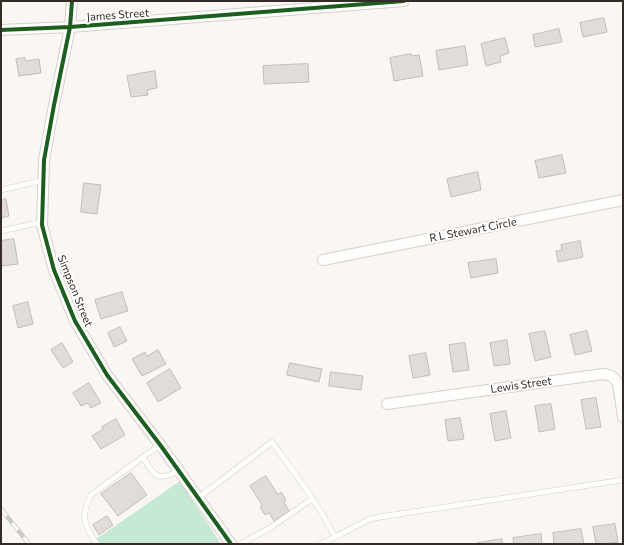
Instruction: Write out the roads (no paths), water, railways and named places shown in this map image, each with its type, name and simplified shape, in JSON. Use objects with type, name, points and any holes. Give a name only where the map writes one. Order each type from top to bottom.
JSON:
[{"type":"street","name":"Simpson Street","points":[[72,1],[70,27],[44,160],[42,225],[54,270],[75,321],[106,375],[160,445],[232,544]]},
{"type":"street","name":"James Street","points":[[1,30],[70,27],[404,1]]},
{"type":"street","name":"R L Stewart Circle","points":[[323,260],[623,200]]},
{"type":"street","name":"Lewis Street","points":[[387,404],[603,374],[610,375],[618,384],[623,417]]},
{"type":"lane","points":[[1,190],[44,180]]},
{"type":"lane","points":[[1,231],[42,222]]},
{"type":"lane","points":[[198,498],[272,442],[329,524],[335,537]]},
{"type":"lane","points":[[97,544],[84,521],[85,510],[91,495],[160,445]]},
{"type":"lane","points":[[143,457],[154,474],[162,477],[179,471]]},
{"type":"lane","points":[[321,544],[370,519],[623,480]]},
{"type":"lane","points":[[240,544],[270,528],[312,499]]},
{"type":"railway","points":[[1,509],[29,544]]}]
